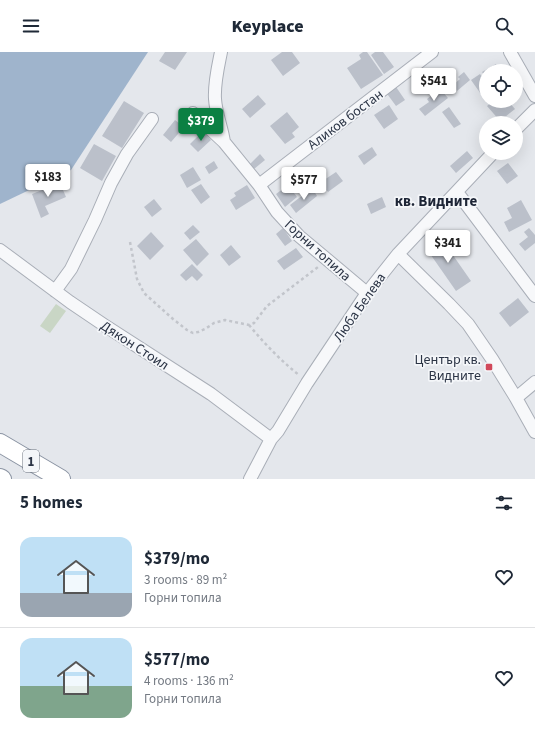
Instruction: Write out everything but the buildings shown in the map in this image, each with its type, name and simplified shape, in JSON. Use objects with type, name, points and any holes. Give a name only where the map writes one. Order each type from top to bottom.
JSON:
[{"type":"highway","name":"1","points":[[0,443],[61,479]]},
{"type":"street","points":[[221,52],[215,99],[224,142]]},
{"type":"street","name":"Аликов бостан","points":[[258,185],[432,52]]},
{"type":"street","points":[[510,52],[535,96]]},
{"type":"street","points":[[523,122],[535,110]]},
{"type":"street","name":"Горни топила","points":[[193,113],[224,142],[277,212],[299,236],[367,293]]},
{"type":"street","points":[[55,291],[71,269],[111,183],[127,154],[152,119]]},
{"type":"street","name":"Люба Белева","points":[[250,479],[271,439],[278,431],[307,383],[367,293],[398,254],[487,160]]},
{"type":"street","points":[[457,192],[535,296]]},
{"type":"street","name":"Дякон Стоил","points":[[0,250],[104,325],[212,394],[271,439]]},
{"type":"street","points":[[398,254],[468,324],[492,359],[535,432]]},
{"type":"street","points":[[516,398],[535,382]]},
{"type":"path","points":[[130,242],[137,279],[144,294],[173,319],[193,333],[205,329],[214,323],[225,320],[249,325],[287,366],[307,383]]},
{"type":"path","points":[[249,325],[254,322],[267,306],[319,266],[330,262]]},
{"type":"green space","points":[[56,304],[66,311],[50,333],[40,326]]},
{"type":"water","points":[[0,52],[148,52],[71,170],[0,204]]},
{"type":"place","name":"Център кв. Видните","points":[[489,367]]},
{"type":"district","name":"кв. Видните","points":[[436,201]]}]
